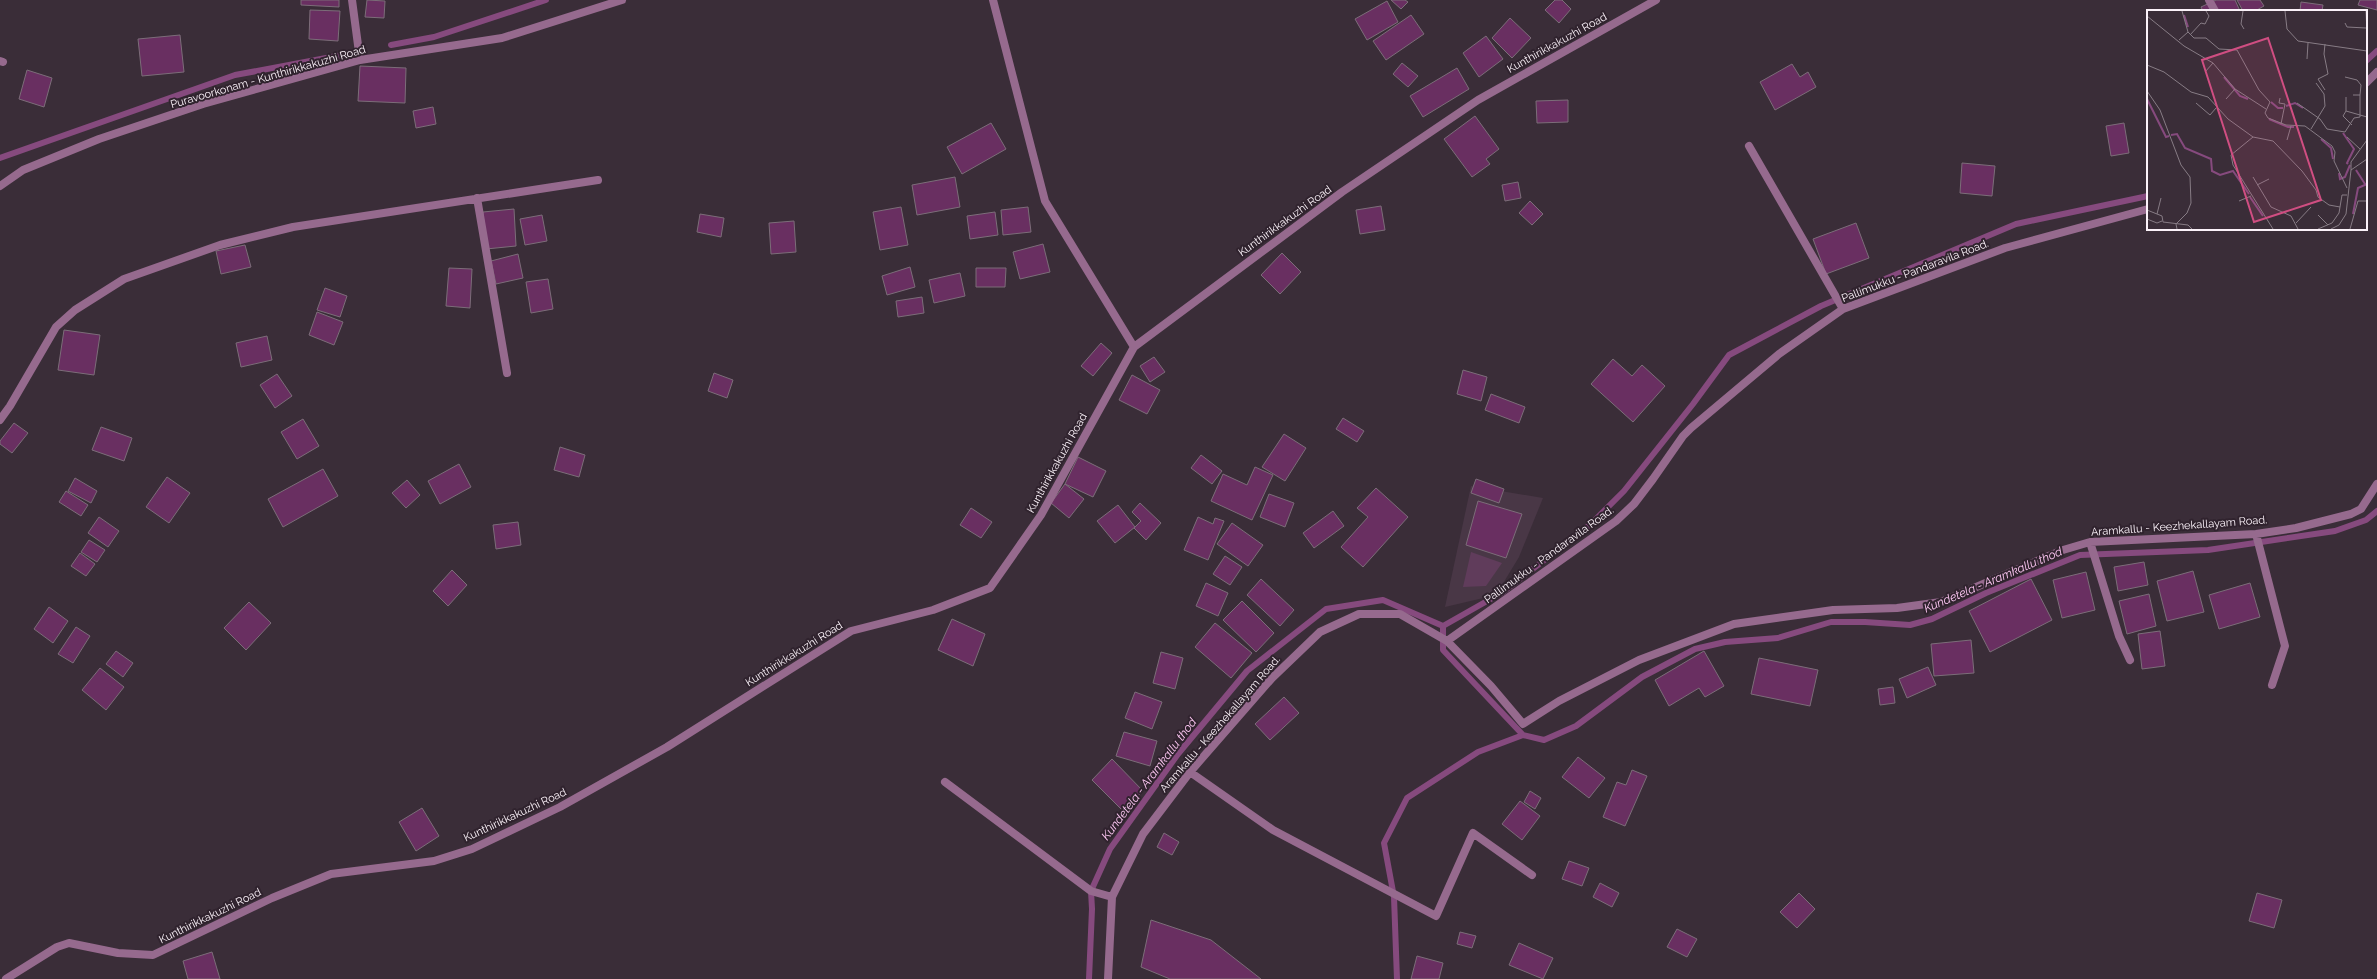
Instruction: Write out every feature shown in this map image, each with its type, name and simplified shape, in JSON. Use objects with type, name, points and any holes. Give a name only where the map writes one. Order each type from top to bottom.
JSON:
[{"type":"street","points":[[352,0],[360,60]]},
{"type":"street","name":"Puravoorkonam - Kunthirikkakuzhi Road","points":[[0,186],[23,170],[99,139],[204,104],[360,60],[502,38],[622,0]]},
{"type":"street","points":[[993,0],[1045,201],[1134,347]]},
{"type":"street","name":"Kunthirikkakuzhi Road","points":[[6,979],[57,947],[69,943],[118,953],[153,956],[272,898],[332,874],[434,861],[472,849],[560,807],[667,747],[851,631],[933,610],[990,588],[1041,515],[1134,347],[1342,192],[1478,100],[1656,0]]},
{"type":"street","points":[[2209,0],[2214,10]]},
{"type":"street","points":[[2367,82],[2377,72]]},
{"type":"street","points":[[1750,146],[1843,309]]},
{"type":"street","points":[[0,420],[10,406],[56,327],[75,310],[124,279],[220,245],[293,227],[598,180]]},
{"type":"street","points":[[477,198],[507,373]]},
{"type":"street","name":"Pallimukku - Pandaravila Road.","points":[[1446,640],[1616,521],[1634,504],[1683,436],[1691,428],[1779,354],[1843,309],[2005,248],[2147,209]]},
{"type":"street","name":"Aramkallu - Keezhekallayam Road.","points":[[1108,979],[1112,897],[1143,834],[1190,772],[1272,678],[1320,632],[1359,614],[1382,612],[1400,614],[1446,640],[1491,686],[1523,724],[1559,701],[1638,660],[1734,624],[1833,610],[1897,608],[1941,602],[2063,550],[2090,542],[2256,534],[2296,528],[2351,514],[2361,509],[2368,501],[2377,484]]},
{"type":"street","points":[[2256,534],[2286,646],[2272,685]]},
{"type":"street","points":[[2090,542],[2120,636],[2130,660]]},
{"type":"street","points":[[1190,772],[1273,830],[1436,916],[1473,832],[1532,875]]},
{"type":"street","points":[[945,782],[1091,892],[1112,897]]},
{"type":"shaded area","points":[[1471,486],[1543,498],[1519,557],[1496,595],[1445,607]]},
{"type":"shaded area","points":[[1471,552],[1502,563],[1486,586],[1463,587]]},
{"type":"building","points":[[301,0],[339,0],[339,7],[301,5]]},
{"type":"building","points":[[367,0],[385,1],[384,18],[365,17]]},
{"type":"building","points":[[1391,0],[1405,0],[1408,2],[1401,9]]},
{"type":"building","points":[[1555,0],[1562,0],[1571,9],[1559,23],[1545,10]]},
{"type":"building","points":[[2216,0],[2235,0],[2240,10],[2202,10],[2201,7]]},
{"type":"building","points":[[2237,0],[2260,0],[2264,6],[2257,10],[2242,10]]},
{"type":"building","points":[[2360,0],[2377,0],[2377,10],[2358,5]]},
{"type":"building","points":[[1387,1],[1398,22],[1367,40],[1355,19]]},
{"type":"building","points":[[2301,2],[2323,5],[2322,10],[2300,10]]},
{"type":"building","points":[[310,10],[340,11],[338,41],[309,39]]},
{"type":"building","points":[[1411,15],[1424,34],[1386,60],[1373,41]]},
{"type":"building","points":[[1510,18],[1531,38],[1512,58],[1492,38]]},
{"type":"building","points":[[180,35],[184,72],[142,76],[138,39]]},
{"type":"building","points":[[1486,36],[1503,59],[1479,77],[1463,53]]},
{"type":"building","points":[[1402,63],[1418,76],[1408,87],[1393,74]]},
{"type":"building","points":[[1792,64],[1800,77],[1808,72],[1816,87],[1775,110],[1760,82]]},
{"type":"building","points":[[360,66],[406,68],[405,103],[358,101]]},
{"type":"building","points":[[1457,68],[1469,89],[1423,117],[1410,96]]},
{"type":"building","points":[[27,70],[52,78],[44,107],[19,99]]},
{"type":"building","points":[[1568,100],[1568,122],[1537,123],[1536,101]]},
{"type":"building","points":[[433,107],[436,124],[416,128],[413,111]]},
{"type":"building","points":[[1475,116],[1499,149],[1486,159],[1490,164],[1472,177],[1444,139]]},
{"type":"building","points":[[991,123],[1006,149],[962,174],[947,147]]},
{"type":"building","points":[[2124,123],[2129,153],[2111,156],[2106,126]]},
{"type":"building","points":[[1962,163],[1995,166],[1992,196],[1960,193]]},
{"type":"building","points":[[955,177],[960,207],[917,215],[912,185]]},
{"type":"building","points":[[1518,182],[1521,198],[1505,201],[1502,185]]},
{"type":"building","points":[[1530,201],[1543,214],[1532,225],[1519,213]]},
{"type":"building","points":[[1381,206],[1385,230],[1360,234],[1356,210]]},
{"type":"building","points":[[901,207],[908,245],[880,250],[873,212]]},
{"type":"building","points":[[1028,207],[1031,232],[1003,235],[1001,210]]},
{"type":"building","points":[[514,209],[516,246],[486,249],[483,212]]},
{"type":"building","points":[[995,212],[998,235],[970,239],[967,216]]},
{"type":"building","points":[[700,214],[724,218],[721,237],[697,232]]},
{"type":"building","points":[[542,215],[547,241],[525,245],[520,219]]},
{"type":"building","points":[[794,221],[796,252],[771,254],[769,223]]},
{"type":"building","points":[[1856,223],[1869,258],[1826,274],[1813,239]]},
{"type":"building","points":[[1043,244],[1050,272],[1020,279],[1013,252]]},
{"type":"building","points":[[245,245],[251,267],[221,274],[216,251]]},
{"type":"building","points":[[1282,253],[1301,272],[1280,294],[1261,275]]},
{"type":"building","points":[[518,254],[523,278],[496,284],[491,261]]},
{"type":"building","points":[[910,267],[915,287],[887,295],[882,276]]},
{"type":"building","points":[[449,268],[472,269],[470,308],[446,306]]},
{"type":"building","points":[[976,268],[1006,268],[1005,287],[976,287]]},
{"type":"building","points":[[960,273],[965,296],[934,303],[929,280]]},
{"type":"building","points":[[548,279],[553,309],[531,313],[526,282]]},
{"type":"building","points":[[325,288],[347,296],[340,317],[317,310]]},
{"type":"building","points":[[922,297],[924,313],[898,317],[896,301]]},
{"type":"building","points":[[317,312],[343,322],[334,345],[309,335]]},
{"type":"building","points":[[64,330],[100,335],[94,375],[58,370]]},
{"type":"building","points":[[267,336],[272,360],[241,367],[236,343]]},
{"type":"building","points":[[1101,343],[1112,353],[1093,376],[1081,366]]},
{"type":"building","points":[[1154,357],[1165,372],[1150,382],[1140,366]]},
{"type":"building","points":[[1613,359],[1632,376],[1642,365],[1665,386],[1633,422],[1591,384]]},
{"type":"building","points":[[1463,370],[1487,377],[1481,401],[1457,394]]},
{"type":"building","points":[[714,373],[733,380],[727,398],[708,391]]},
{"type":"building","points":[[277,374],[292,396],[275,408],[260,385]]},
{"type":"building","points":[[1132,375],[1160,390],[1147,414],[1119,400]]},
{"type":"building","points":[[1491,394],[1525,407],[1519,423],[1485,410]]},
{"type":"building","points":[[1343,418],[1364,431],[1357,442],[1336,429]]},
{"type":"building","points":[[303,419],[319,446],[297,459],[281,432]]},
{"type":"building","points":[[14,423],[28,433],[12,453],[0,444],[0,441]]},
{"type":"building","points":[[101,427],[132,438],[124,461],[92,450]]},
{"type":"building","points":[[1284,434],[1306,448],[1285,481],[1262,467]]},
{"type":"building","points":[[560,447],[585,455],[579,477],[554,470]]},
{"type":"building","points":[[1201,455],[1222,471],[1212,484],[1191,468]]},
{"type":"building","points":[[1078,457],[1106,471],[1093,497],[1065,484]]},
{"type":"building","points":[[459,464],[471,487],[440,504],[428,481]]},
{"type":"building","points":[[1255,467],[1273,475],[1252,520],[1211,501],[1223,474],[1247,485]]},
{"type":"building","points":[[323,469],[338,496],[283,527],[268,499]]},
{"type":"building","points":[[167,477],[190,493],[169,523],[146,507]]},
{"type":"building","points":[[75,478],[97,491],[91,503],[68,491]]},
{"type":"building","points":[[1476,479],[1504,489],[1499,503],[1471,493]]},
{"type":"building","points":[[407,480],[420,495],[406,508],[392,493]]},
{"type":"building","points":[[1065,484],[1084,499],[1069,518],[1051,503]]},
{"type":"building","points":[[1376,488],[1408,517],[1363,567],[1341,547],[1368,517],[1357,508]]},
{"type":"building","points":[[66,491],[88,505],[81,516],[59,502]]},
{"type":"building","points":[[1269,494],[1294,503],[1285,527],[1260,517]]},
{"type":"building","points":[[1478,501],[1522,514],[1506,558],[1466,545]]},
{"type":"building","points":[[1140,503],[1161,523],[1146,540],[1134,528],[1141,521],[1132,512]]},
{"type":"building","points":[[1118,505],[1135,527],[1115,543],[1097,521]]},
{"type":"building","points":[[971,508],[992,522],[981,538],[960,525]]},
{"type":"building","points":[[1333,511],[1344,526],[1314,548],[1303,533]]},
{"type":"building","points":[[99,517],[119,531],[108,547],[88,533]]},
{"type":"building","points":[[1198,517],[1213,524],[1215,518],[1224,521],[1208,560],[1184,550]]},
{"type":"building","points":[[518,522],[521,545],[496,549],[493,525]]},
{"type":"building","points":[[1232,523],[1263,545],[1248,566],[1217,544]]},
{"type":"building","points":[[89,540],[105,550],[97,562],[81,552]]},
{"type":"building","points":[[80,553],[95,564],[86,576],[71,566]]},
{"type":"building","points":[[1225,556],[1242,567],[1230,585],[1213,574]]},
{"type":"building","points":[[2144,562],[2148,585],[2118,591],[2114,567]]},
{"type":"building","points":[[452,570],[467,585],[448,606],[433,591]]},
{"type":"building","points":[[2193,571],[2204,612],[2167,621],[2157,581]]},
{"type":"building","points":[[2086,572],[2095,610],[2062,618],[2053,580]]},
{"type":"building","points":[[1261,579],[1294,610],[1280,626],[1247,595]]},
{"type":"building","points":[[2031,579],[2052,620],[1990,652],[1969,611]]},
{"type":"building","points":[[1206,583],[1228,593],[1218,616],[1196,606]]},
{"type":"building","points":[[2250,583],[2260,617],[2219,629],[2209,595]]},
{"type":"building","points":[[2149,594],[2156,626],[2127,634],[2119,601]]},
{"type":"building","points":[[1242,601],[1274,633],[1256,652],[1223,620]]},
{"type":"building","points":[[249,602],[271,623],[246,650],[224,628]]},
{"type":"building","points":[[49,607],[68,621],[53,643],[34,629]]},
{"type":"building","points":[[952,619],[985,634],[973,666],[938,650]]},
{"type":"building","points":[[1215,623],[1252,653],[1231,678],[1195,647]]},
{"type":"building","points":[[76,627],[90,636],[73,663],[58,654]]},
{"type":"building","points":[[2160,631],[2165,666],[2142,669],[2138,634]]},
{"type":"building","points":[[1971,640],[1974,673],[1934,676],[1931,644]]},
{"type":"building","points":[[116,651],[133,663],[123,677],[106,664]]},
{"type":"building","points":[[1704,651],[1724,686],[1705,697],[1699,688],[1669,706],[1655,680]]},
{"type":"building","points":[[1161,652],[1183,658],[1175,689],[1153,683]]},
{"type":"building","points":[[1759,658],[1818,670],[1810,706],[1751,694]]},
{"type":"building","points":[[1928,667],[1936,685],[1907,698],[1899,679]]},
{"type":"building","points":[[100,668],[124,687],[106,710],[82,690]]},
{"type":"building","points":[[1893,687],[1895,703],[1880,705],[1878,689]]},
{"type":"building","points":[[1135,692],[1162,702],[1152,729],[1125,718]]},
{"type":"building","points":[[1284,697],[1299,713],[1270,740],[1255,724]]},
{"type":"building","points":[[1124,732],[1157,741],[1150,766],[1116,756]]},
{"type":"building","points":[[1578,757],[1605,778],[1589,798],[1562,777]]},
{"type":"building","points":[[1112,759],[1143,791],[1123,811],[1092,780]]},
{"type":"building","points":[[1632,770],[1647,776],[1625,826],[1603,817],[1617,782],[1626,785]]},
{"type":"building","points":[[1530,791],[1541,798],[1535,809],[1524,802]]},
{"type":"building","points":[[1520,801],[1540,816],[1522,840],[1502,824]]},
{"type":"building","points":[[422,808],[439,836],[416,851],[399,822]]},
{"type":"building","points":[[1164,833],[1179,842],[1172,855],[1157,847]]},
{"type":"building","points":[[1569,861],[1589,868],[1582,886],[1562,879]]},
{"type":"building","points":[[1600,883],[1619,893],[1612,907],[1593,897]]},
{"type":"building","points":[[1799,893],[1815,909],[1797,928],[1780,912]]},
{"type":"building","points":[[2257,893],[2282,900],[2274,928],[2249,921]]},
{"type":"building","points":[[1151,920],[1211,940],[1261,979],[1170,979],[1141,967]]},
{"type":"building","points":[[1677,929],[1697,939],[1687,957],[1667,947]]},
{"type":"building","points":[[1460,932],[1476,936],[1472,948],[1457,944]]},
{"type":"building","points":[[1519,943],[1553,958],[1543,979],[1509,965]]},
{"type":"building","points":[[212,952],[220,979],[188,979],[183,961]]},
{"type":"building","points":[[1417,956],[1443,963],[1439,979],[1411,979]]},
{"type":"waterway","points":[[391,45],[434,37],[546,0]]},
{"type":"waterway","points":[[2367,60],[2377,51]]},
{"type":"waterway","points":[[0,158],[235,75],[358,52]]},
{"type":"waterway","points":[[1443,626],[1503,592],[1591,524],[1624,491],[1693,404],[1729,355],[1821,306],[2016,224],[2147,196]]},
{"type":"waterway","name":"Kundetela - Aramkallu thod","points":[[1089,979],[1092,909],[1091,891],[1110,849],[1178,754],[1247,671],[1326,609],[1383,600],[1443,626],[1443,650],[1523,735],[1544,740],[1576,726],[1642,677],[1695,649],[1725,642],[1778,638],[1831,622],[1865,622],[1910,625],[1932,619],[1986,593],[2080,555],[2208,550],[2335,531],[2366,520],[2377,511]]},
{"type":"waterway","points":[[1397,979],[1394,897],[1384,843],[1407,798],[1478,752],[1523,735]]}]
